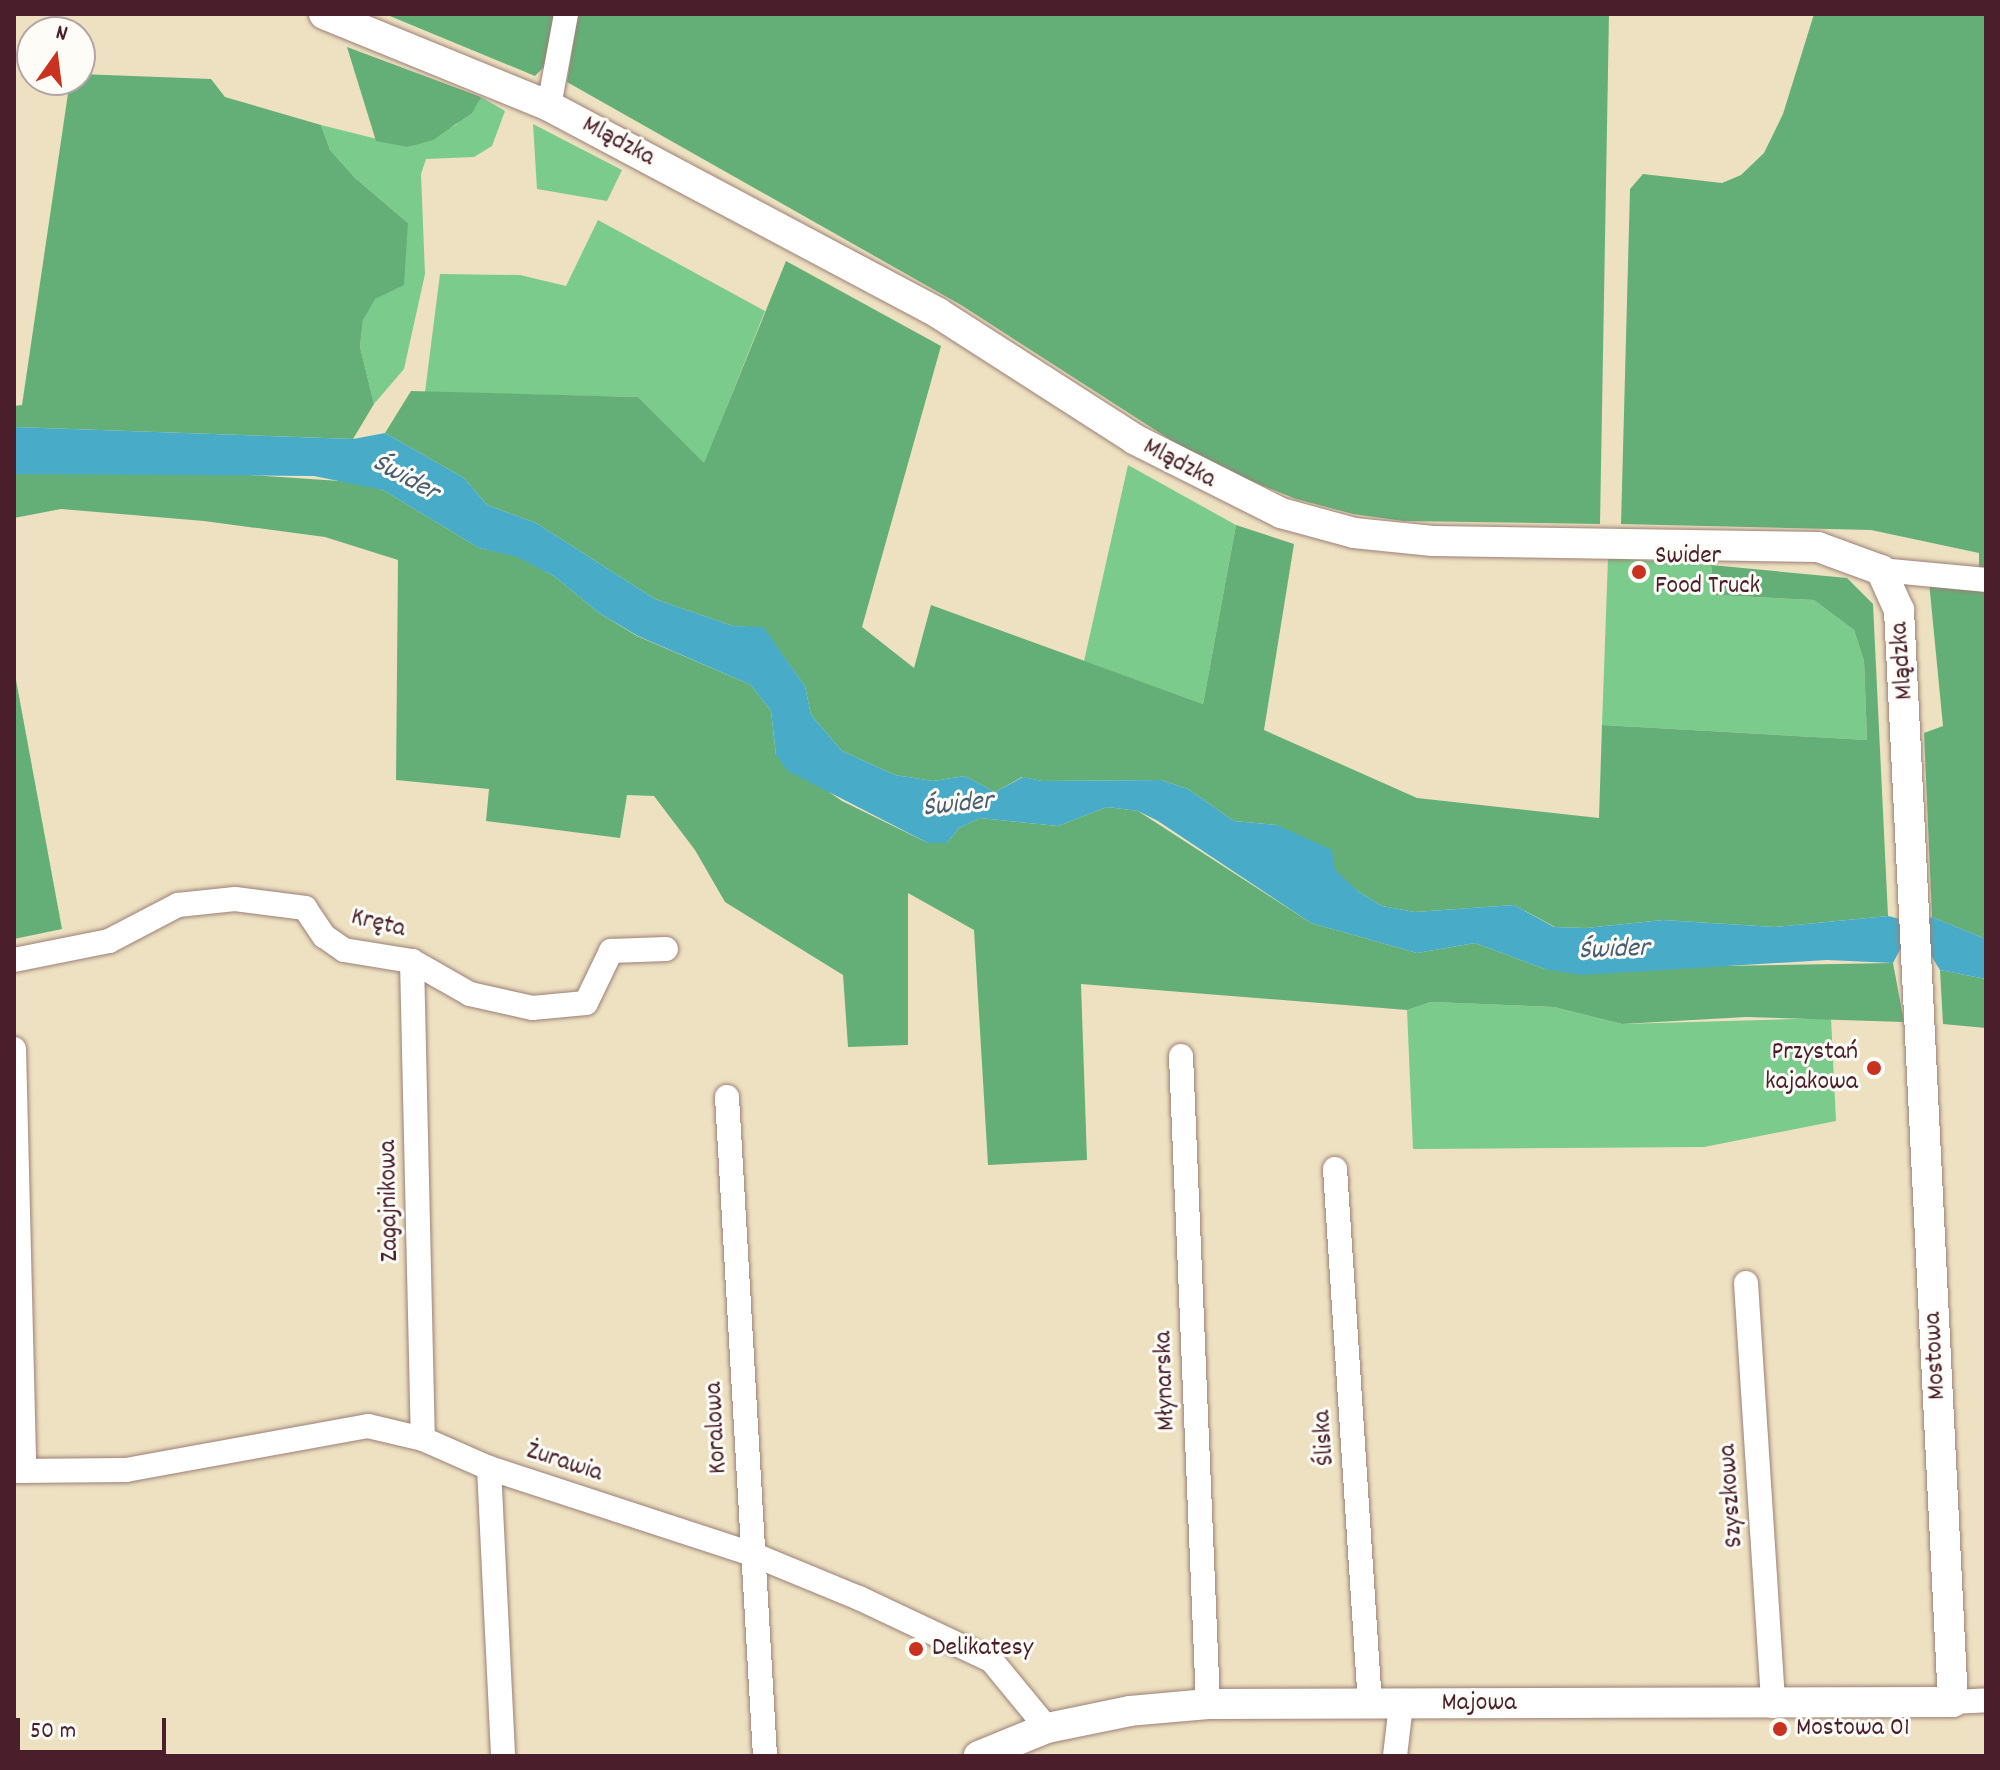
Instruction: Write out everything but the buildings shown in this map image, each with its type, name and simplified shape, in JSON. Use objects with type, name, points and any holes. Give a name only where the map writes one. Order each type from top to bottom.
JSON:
[{"type":"street","name":"Mlądzka","points":[[324,14],[423,50],[549,106],[938,313],[1134,439],[1281,513],[1354,533],[1433,541],[1818,547],[1881,570],[1899,610],[1922,1009]]},
{"type":"street","points":[[549,106],[566,14]]},
{"type":"street","points":[[1881,570],[1986,580]]},
{"type":"street","name":"Kręta","points":[[14,960],[109,941],[178,905],[235,899],[305,908],[324,936],[344,950],[412,961],[470,994],[532,1008],[586,1003],[611,951],[666,949]]},
{"type":"street","name":"Zagajnikowa","points":[[412,961],[423,1439]]},
{"type":"street","name":"Mostowa","points":[[1922,1009],[1953,1702]]},
{"type":"street","points":[[14,1049],[19,1471]]},
{"type":"street","name":"Młynarska","points":[[1181,1056],[1208,1704]]},
{"type":"street","name":"Koralowa","points":[[727,1097],[765,1756]]},
{"type":"street","name":"Śliska","points":[[1335,1169],[1370,1704]]},
{"type":"street","name":"Szyszkowa","points":[[1746,1283],[1773,1706]]},
{"type":"street","name":"Żurawia","points":[[19,1471],[126,1470],[368,1426],[423,1439],[489,1468],[752,1554],[991,1660],[1047,1728]]},
{"type":"street","points":[[489,1468],[503,1756]]},
{"type":"street","name":"Majowa","points":[[979,1756],[1047,1728],[1130,1711],[1208,1704],[1773,1706],[1986,1700]]},
{"type":"street","points":[[1395,1756],[1401,1705]]},
{"type":"green space","points":[[385,14],[554,14],[546,65],[535,76]]},
{"type":"green space","points":[[578,14],[1609,14],[1600,524],[1403,521],[1353,514],[1296,499],[1231,473],[1177,444],[961,305],[567,82]]},
{"type":"green space","points":[[1814,14],[1986,14],[1986,571],[1979,570],[1979,553],[1871,530],[1621,524],[1630,189],[1643,174],[1722,183],[1741,175],[1764,153],[1783,114]]},
{"type":"green space","points":[[347,47],[481,97],[472,113],[433,140],[408,147],[376,141]]},
{"type":"green space","points":[[96,75],[211,79],[225,97],[321,125],[330,150],[355,178],[408,223],[404,285],[375,299],[363,320],[360,347],[374,404],[353,439],[14,427],[14,406],[22,405],[68,96],[96,96]]},
{"type":"green space","points":[[481,97],[505,111],[492,146],[474,157],[426,159],[421,174],[425,274],[404,369],[374,404],[360,347],[363,320],[408,223],[355,178],[330,150],[321,125],[409,147],[456,125]]},
{"type":"green space","points":[[533,124],[622,170],[607,201],[537,189]]},
{"type":"green space","points":[[598,220],[765,311],[704,464],[638,397],[425,392],[440,274],[520,275],[566,286]]},
{"type":"green space","points":[[786,261],[941,346],[862,627],[914,668],[931,605],[1203,704],[1236,525],[1294,544],[1264,730],[1417,798],[1599,818],[1602,725],[1867,740],[1864,661],[1854,630],[1814,600],[1715,595],[1711,565],[1847,578],[1873,604],[1888,916],[1775,927],[1663,920],[1586,928],[1555,927],[1514,905],[1415,912],[1382,906],[1359,892],[1277,825],[1234,821],[1188,789],[1161,780],[1042,781],[1022,777],[995,792],[965,776],[933,781],[895,775],[842,751],[811,715],[805,686],[763,628],[733,626],[655,599],[536,523],[487,505],[464,478],[385,433],[411,391],[638,397],[704,463]]},
{"type":"green space","points":[[1128,465],[1236,525],[1203,704],[1084,661]]},
{"type":"green space","points":[[205,472],[355,482],[383,490],[479,548],[517,556],[554,576],[599,613],[637,636],[751,685],[771,711],[776,755],[842,801],[928,843],[947,843],[959,828],[980,818],[1058,826],[1107,807],[1138,811],[1311,923],[1417,953],[1475,943],[1545,969],[1893,963],[1904,1022],[1746,1017],[1622,1024],[1554,1007],[1431,1002],[1407,1010],[1081,984],[1087,1160],[988,1165],[974,930],[908,893],[908,1045],[848,1047],[843,975],[725,902],[695,850],[654,796],[627,795],[620,838],[486,821],[489,789],[396,780],[398,560],[325,537],[204,521],[61,509],[14,518],[14,474]]},
{"type":"green space","points":[[1608,558],[1711,565],[1715,595],[1814,600],[1854,630],[1864,661],[1867,740],[1602,725]]},
{"type":"green space","points":[[1929,582],[1986,588],[1986,939],[1932,917],[1924,733],[1943,726]]},
{"type":"green space","points":[[14,669],[62,929],[14,939]]},
{"type":"green space","points":[[1940,970],[1986,979],[1986,1028],[1943,1024]]},
{"type":"green space","points":[[1431,1002],[1554,1007],[1622,1024],[1831,1018],[1836,1121],[1704,1147],[1413,1149],[1407,1010]]},
{"type":"water","name":"Świder","points":[[14,427],[353,439],[385,433],[464,478],[487,505],[536,523],[655,599],[733,626],[763,627],[805,686],[811,715],[842,751],[895,775],[933,781],[965,776],[995,792],[1023,777],[1042,781],[1161,780],[1188,789],[1234,821],[1277,825],[1332,850],[1335,870],[1359,892],[1382,906],[1415,912],[1514,905],[1554,927],[1586,928],[1663,920],[1775,927],[1888,916],[1916,923],[1932,917],[1986,939],[1986,979],[1940,970],[1928,951],[1902,946],[1893,963],[1827,960],[1581,975],[1545,969],[1475,943],[1417,953],[1311,923],[1158,821],[1138,811],[1107,807],[1058,826],[980,818],[959,828],[947,843],[928,843],[788,771],[776,755],[771,711],[751,685],[638,636],[599,613],[554,576],[517,557],[479,548],[383,490],[314,476],[14,474]]},
{"type":"place","name":"Swider Food Truck","points":[[1639,572]]},
{"type":"place","name":"Przystań kajakowa","points":[[1874,1068]]},
{"type":"place","name":"Delikatesy","points":[[916,1649]]},
{"type":"place","name":"Mostowa 01","points":[[1780,1729]]}]
